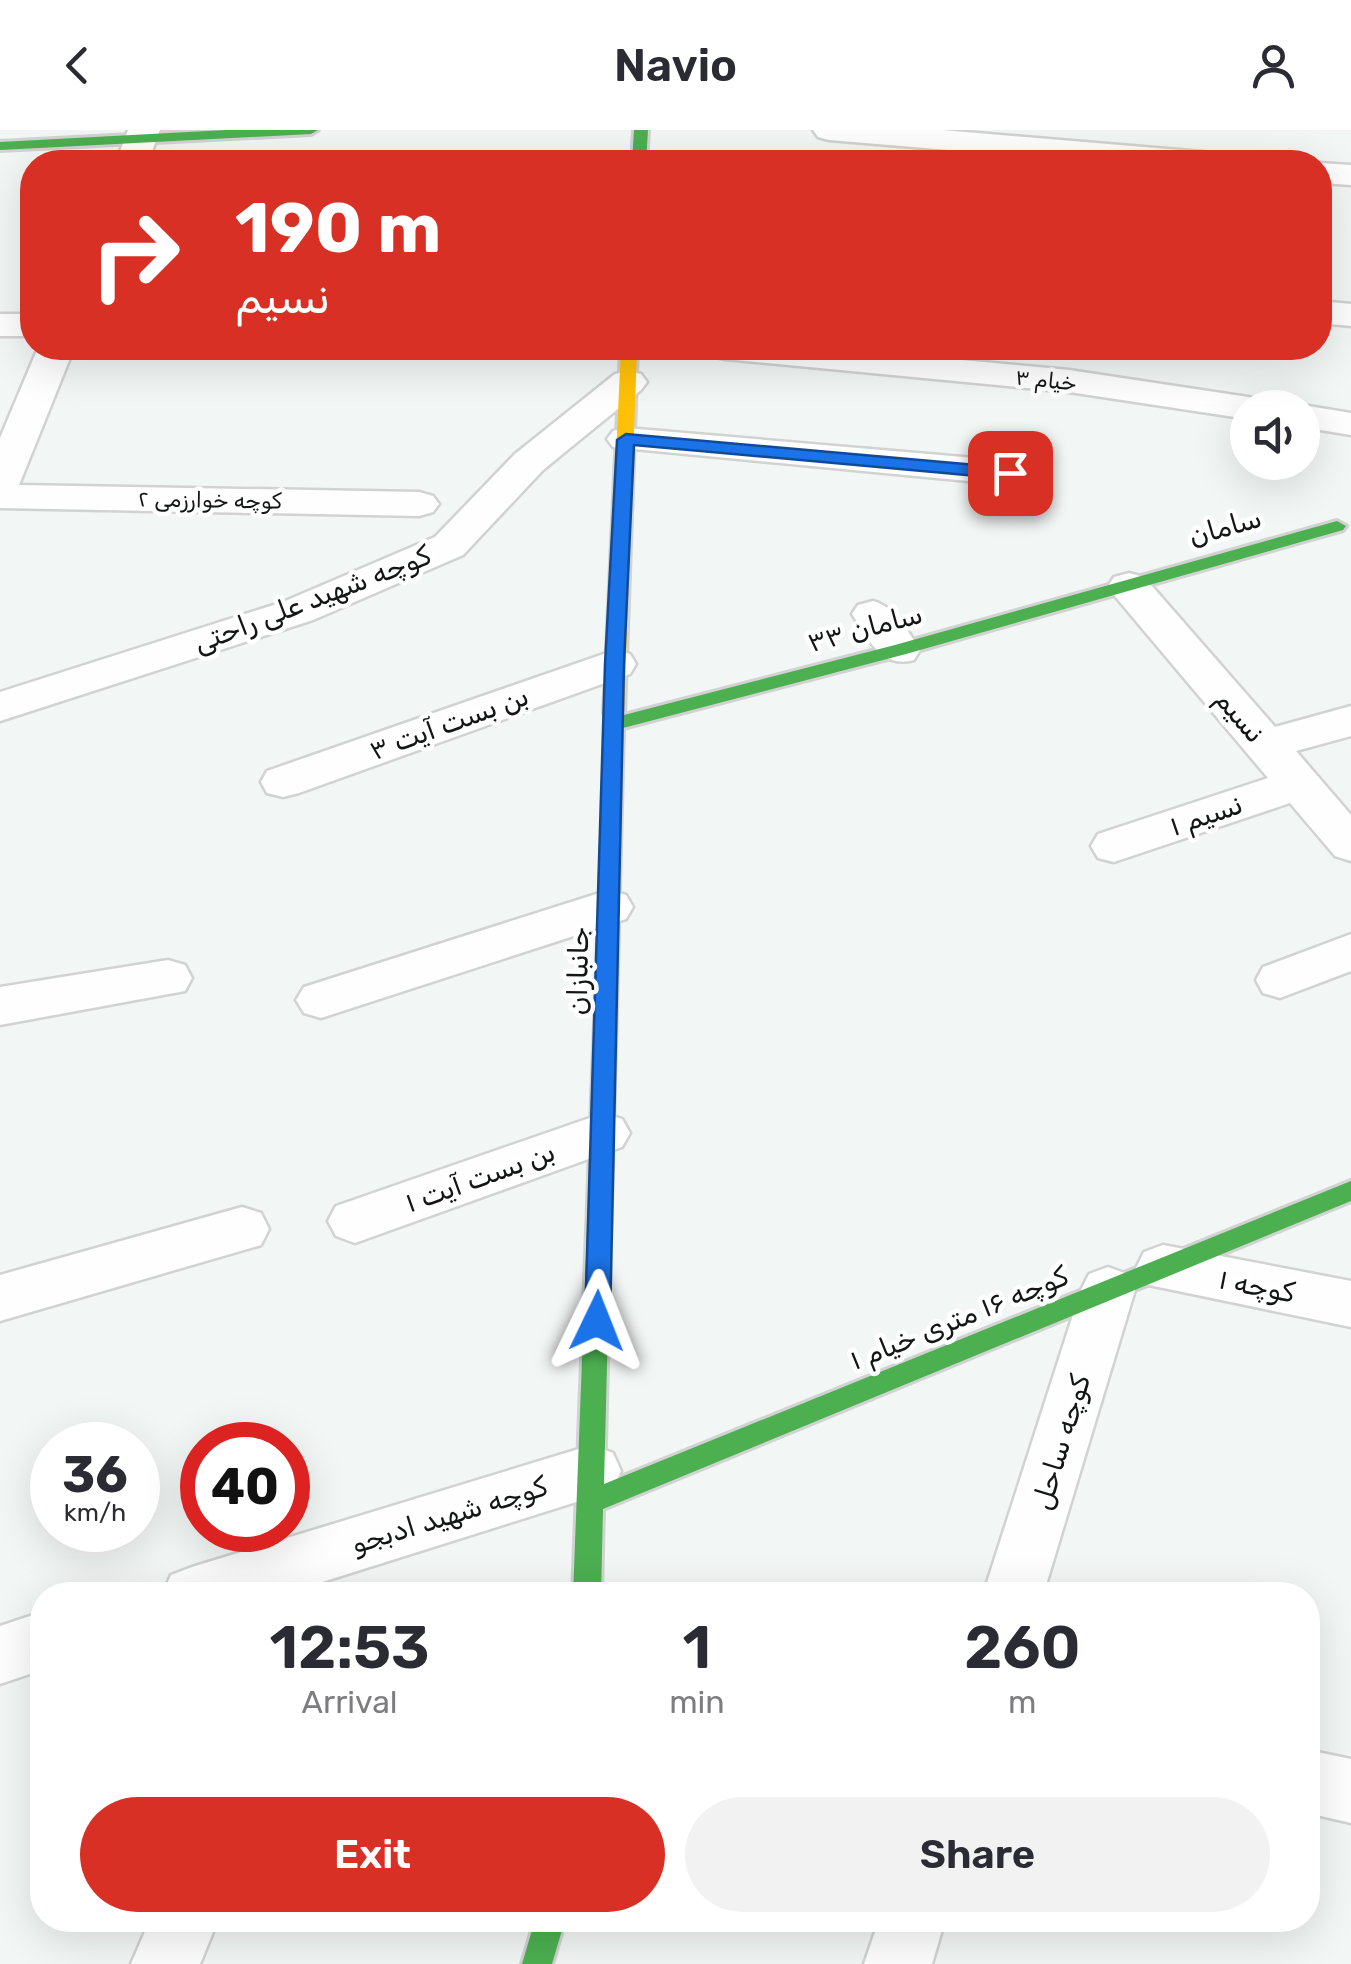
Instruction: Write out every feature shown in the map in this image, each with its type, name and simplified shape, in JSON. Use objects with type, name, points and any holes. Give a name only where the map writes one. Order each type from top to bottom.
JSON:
[{"type":"street","points":[[0,146],[139,144],[312,130]]},
{"type":"street","points":[[829,130],[1062,150]]},
{"type":"street","points":[[0,484],[51,360]]},
{"type":"street","name":"۳ خیام","points":[[846,360],[1069,382],[1230,405]]},
{"type":"street","name":"جانبازان","points":[[587,1582],[604,1132],[615,664],[629,365]]},
{"type":"street","name":"کوچه شهید علی راحتی","points":[[0,707],[298,611],[450,546],[528,462],[629,365]]},
{"type":"street","points":[[1320,419],[1351,424]]},
{"type":"street","points":[[626,440],[1010,473]]},
{"type":"street","name":"کوچه خوارزمی ۲","points":[[0,496],[420,504]]},
{"type":"street","name":"سامان","points":[[1129,586],[1337,526]]},
{"type":"street","name":"۳۳ سامان","points":[[615,724],[1129,586]]},
{"type":"street","name":"نسیم","points":[[1129,586],[1351,846]]},
{"type":"street","points":[[873,614],[899,650]]},
{"type":"street","name":"بن بست آیت ۳","points":[[282,782],[615,664]]},
{"type":"street","points":[[1265,746],[1351,720]]},
{"type":"street","name":"نسیم ۱","points":[[1114,846],[1298,784]]},
{"type":"street","points":[[321,1000],[609,906]]},
{"type":"street","points":[[1280,980],[1351,952]]},
{"type":"street","points":[[0,1006],[168,978]]},
{"type":"street","name":"۱ بن بست آیت","points":[[355,1221],[604,1132]]},
{"type":"street","name":"۱ کوچه ۱۶ متری خیام","points":[[591,1487],[1108,1290],[1351,1191]]},
{"type":"street","points":[[0,1298],[242,1229]]},
{"type":"street","name":"کوچه ۱","points":[[1163,1268],[1351,1304]]},
{"type":"street","name":"کوچه ساحل","points":[[1017,1582],[1108,1290]]},
{"type":"street","name":"کوچه شهید ادبجو","points":[[269,1582],[341,1570],[591,1487]]},
{"type":"street","points":[[0,1655],[30,1646]]},
{"type":"street","points":[[1320,1785],[1351,1791]]},
{"type":"street","points":[[165,1964],[180,1932]]},
{"type":"street","points":[[537,1964],[546,1932]]},
{"type":"street","points":[[898,1964],[908,1932]]},
{"type":"traffic: fast","points":[[0,146],[311,130]]},
{"type":"traffic: fast","points":[[640,150],[641,130]]},
{"type":"traffic: fast","points":[[615,724],[899,650],[1337,526]]},
{"type":"traffic: fast","points":[[587,1582],[614,713]]},
{"type":"traffic: fast","points":[[590,1502],[1351,1191]]},
{"type":"traffic: fast","points":[[537,1964],[546,1932]]},
{"type":"traffic: slow","points":[[614,713],[629,360]]},
{"type":"route","points":[[597,1321],[615,664],[626,440],[1010,473]]}]
